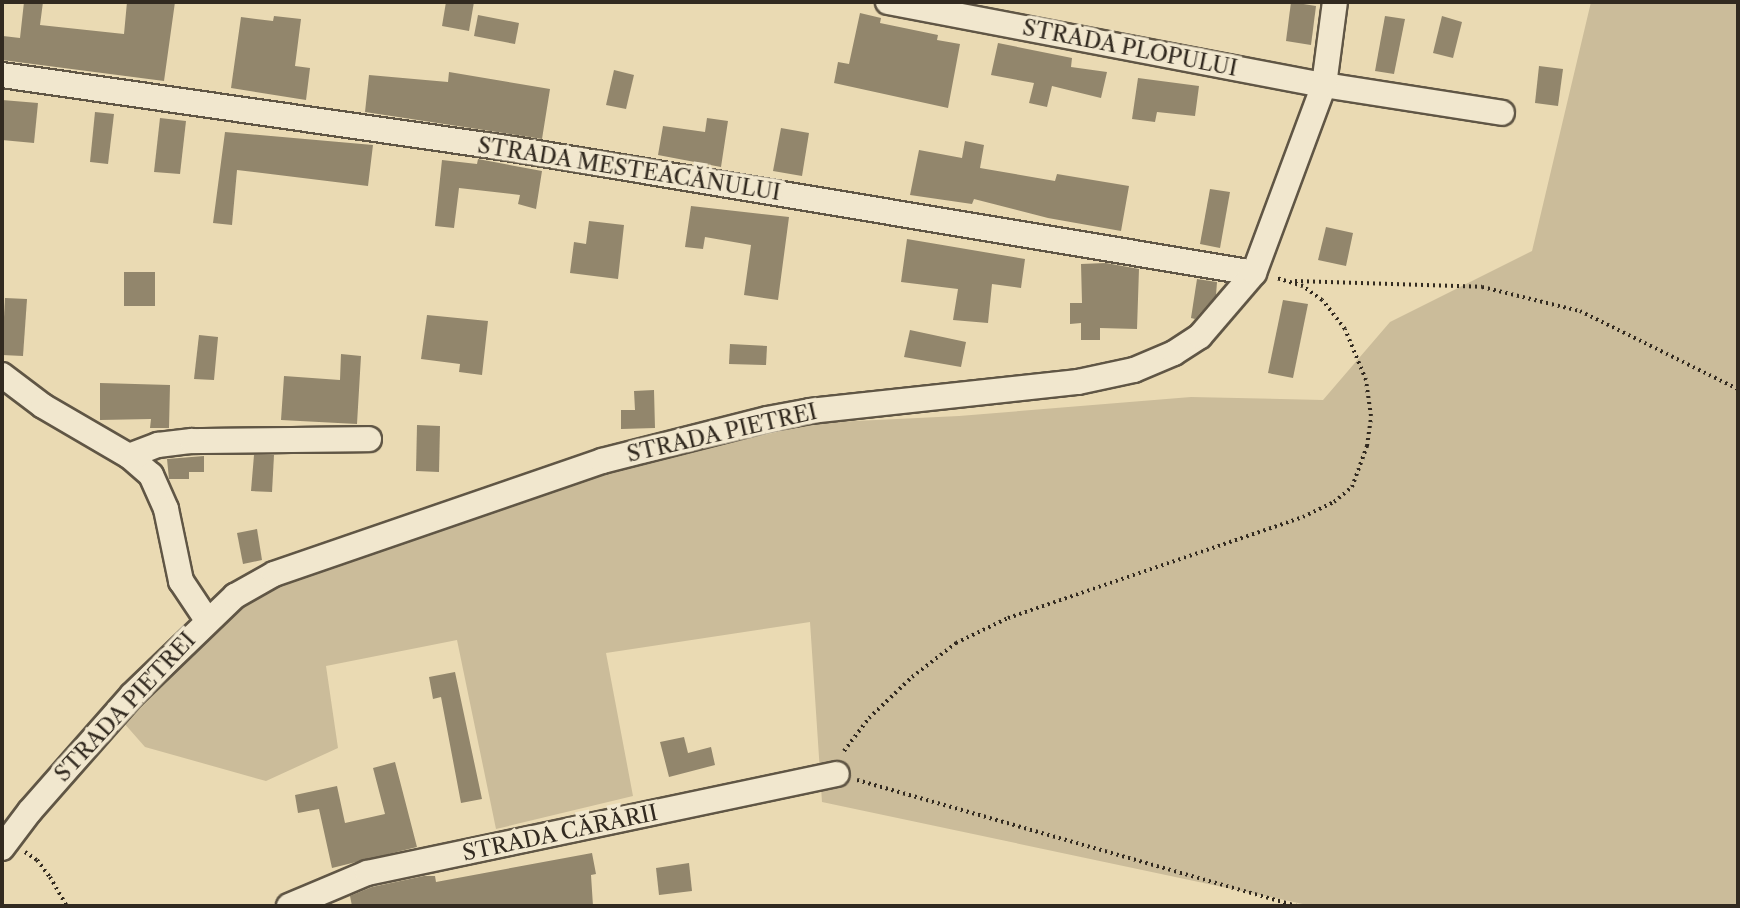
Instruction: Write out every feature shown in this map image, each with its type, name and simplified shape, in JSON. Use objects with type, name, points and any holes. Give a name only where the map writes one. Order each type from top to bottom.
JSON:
[{"type":"street","name":"STRADA PLOPULUI","points":[[888,2],[1324,85],[1502,113]]},
{"type":"street","name":"STRADA PIETREI","points":[[3,847],[57,778],[207,620],[235,596],[274,574],[602,461],[810,411],[1078,382],[1134,370],[1174,353],[1200,336],[1254,273],[1324,85],[1335,2]]},
{"type":"street","name":"STRADA MESTEACĂNULUI","points":[[2,75],[513,149],[1254,273]]},
{"type":"street","points":[[2,375],[74,427],[129,456],[151,475],[159,489],[175,566],[189,595],[207,620]]},
{"type":"street","points":[[129,456],[158,445],[192,441],[369,439]]},
{"type":"street","name":"STRADA CĂRĂRII","points":[[289,906],[367,873],[837,774]]},
{"type":"path","points":[[1254,273],[1288,280],[1482,287],[1580,311],[1738,389]]},
{"type":"path","points":[[1288,280],[1322,300],[1338,319],[1366,380],[1371,416],[1367,446],[1352,487],[1334,502],[1303,517],[1008,618],[956,643],[912,677],[869,718],[846,746],[837,774],[1162,871],[1297,906]]},
{"type":"path","points":[[3,847],[37,860],[67,906]]},
{"type":"shaded area","points":[[1591,2],[1738,2],[1738,906],[1312,906],[822,802],[810,622],[606,653],[633,796],[496,829],[457,640],[326,666],[338,748],[266,781],[145,747],[123,722],[216,624],[266,585],[595,475],[793,424],[959,416],[1191,397],[1323,400],[1390,322],[1532,251]]},
{"type":"building","points":[[24,2],[43,2],[40,25],[124,34],[127,2],[175,2],[164,81],[2,60],[3,36],[20,38]]},
{"type":"building","points":[[446,2],[474,2],[469,31],[442,26]]},
{"type":"building","points":[[1291,2],[1316,6],[1311,45],[1286,41]]},
{"type":"building","points":[[860,13],[881,18],[880,23],[938,35],[937,40],[960,44],[948,108],[834,83],[838,62],[849,64]]},
{"type":"building","points":[[478,15],[519,23],[515,44],[474,36]]},
{"type":"building","points":[[274,16],[301,19],[295,66],[310,68],[306,100],[231,88],[241,17],[273,21]]},
{"type":"building","points":[[1385,16],[1405,19],[1394,74],[1375,71]]},
{"type":"building","points":[[1442,16],[1462,22],[1453,58],[1433,53]]},
{"type":"building","points":[[998,43],[1072,58],[1071,67],[1107,72],[1101,98],[1052,86],[1047,107],[1029,103],[1034,83],[991,75]]},
{"type":"building","points":[[1539,66],[1563,69],[1558,106],[1535,103]]},
{"type":"building","points":[[614,70],[634,75],[626,109],[606,105]]},
{"type":"building","points":[[449,72],[550,89],[542,139],[365,112],[369,75],[448,82]]},
{"type":"building","points":[[1138,78],[1199,86],[1195,116],[1157,112],[1155,122],[1132,119]]},
{"type":"building","points":[[2,100],[38,103],[34,143],[2,140]]},
{"type":"building","points":[[95,112],[114,114],[108,164],[90,162]]},
{"type":"building","points":[[160,118],[186,121],[180,174],[154,172]]},
{"type":"building","points":[[707,118],[728,121],[721,167],[658,155],[663,126],[705,132]]},
{"type":"building","points":[[781,128],[809,133],[802,176],[773,171]]},
{"type":"building","points":[[225,132],[373,145],[368,186],[237,170],[232,225],[213,223]]},
{"type":"building","points":[[965,141],[984,145],[980,168],[1055,181],[1057,174],[1129,186],[1121,231],[1048,218],[974,199],[972,204],[910,195],[919,150],[962,158]]},
{"type":"building","points":[[478,159],[542,171],[536,209],[518,204],[520,195],[459,188],[454,228],[435,226],[442,160],[477,164]]},
{"type":"building","points":[[1210,189],[1230,192],[1220,248],[1200,244]]},
{"type":"building","points":[[691,206],[789,217],[778,300],[744,295],[751,245],[705,237],[703,249],[685,247]]},
{"type":"building","points":[[589,221],[624,225],[618,279],[570,273],[574,242],[586,244]]},
{"type":"building","points":[[1326,227],[1353,233],[1346,266],[1318,260]]},
{"type":"building","points":[[907,239],[1025,259],[1021,288],[992,284],[988,323],[953,320],[958,289],[901,282]]},
{"type":"building","points":[[1106,263],[1139,269],[1137,329],[1100,328],[1100,340],[1081,340],[1081,323],[1070,324],[1070,303],[1082,303],[1081,264]]},
{"type":"building","points":[[124,272],[155,272],[155,306],[124,306]]},
{"type":"building","points":[[1197,279],[1217,282],[1216,295],[1195,319],[1191,318]]},
{"type":"building","points":[[5,298],[27,299],[23,356],[2,355]]},
{"type":"building","points":[[1283,300],[1308,304],[1293,378],[1268,373]]},
{"type":"building","points":[[427,315],[488,321],[482,375],[459,372],[460,364],[421,359]]},
{"type":"building","points":[[910,330],[966,342],[961,367],[904,357]]},
{"type":"building","points":[[199,335],[218,337],[214,380],[194,379]]},
{"type":"building","points":[[730,344],[767,346],[766,365],[729,364]]},
{"type":"building","points":[[341,354],[361,356],[357,424],[281,420],[284,376],[340,380]]},
{"type":"building","points":[[100,383],[170,385],[169,428],[150,428],[151,419],[100,420]]},
{"type":"building","points":[[654,390],[655,428],[621,429],[621,410],[635,410],[634,391]]},
{"type":"building","points":[[417,425],[440,426],[439,472],[416,471]]},
{"type":"building","points":[[254,455],[274,455],[272,492],[251,491]]},
{"type":"building","points":[[204,456],[204,472],[189,472],[189,479],[169,479],[167,459]]},
{"type":"building","points":[[257,529],[262,560],[243,564],[237,533]]},
{"type":"building","points":[[455,672],[482,799],[461,803],[441,697],[433,699],[429,677]]},
{"type":"building","points":[[684,737],[688,753],[711,747],[715,765],[669,777],[660,742]]},
{"type":"building","points":[[395,762],[417,847],[332,868],[319,809],[298,813],[295,795],[337,786],[345,823],[385,814],[373,768]]},
{"type":"building","points":[[592,853],[596,874],[591,875],[593,906],[352,906],[350,896],[372,887],[424,876],[435,876],[436,882]]},
{"type":"building","points":[[689,863],[692,891],[659,895],[656,868]]}]
